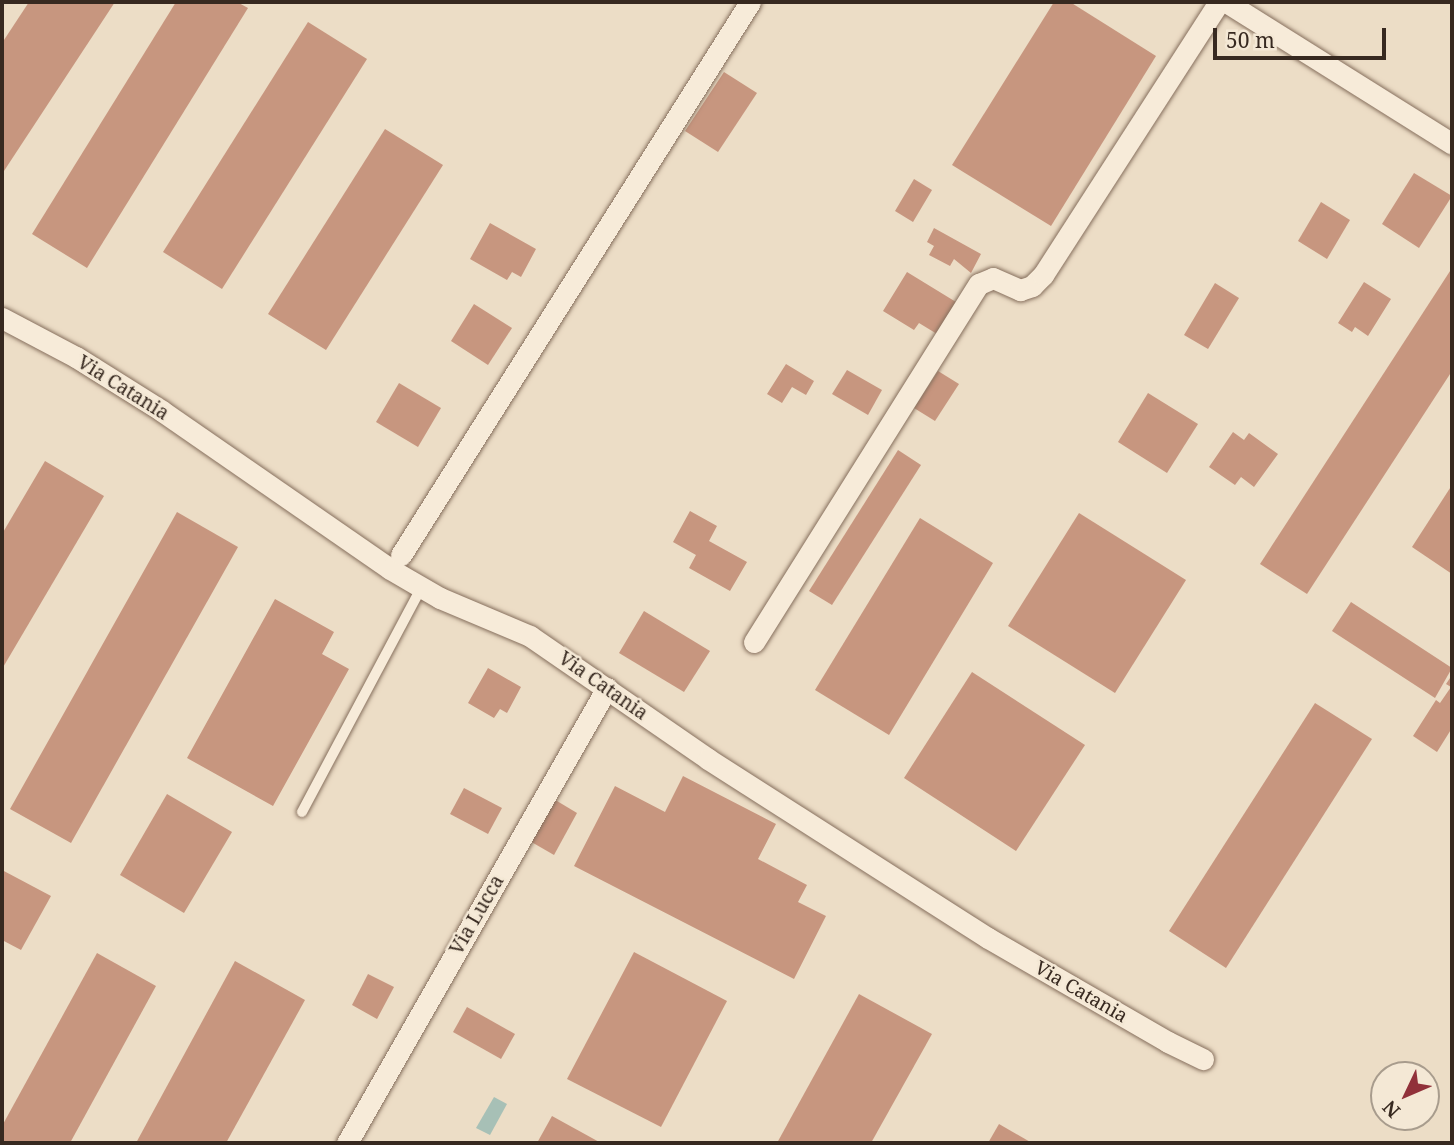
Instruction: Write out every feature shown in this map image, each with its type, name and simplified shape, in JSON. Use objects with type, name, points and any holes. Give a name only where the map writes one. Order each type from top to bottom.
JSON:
[{"type":"street","points":[[401,555],[750,2]]},
{"type":"street","points":[[754,642],[979,284],[993,278],[1020,290],[1032,286],[1043,275],[1219,2]]},
{"type":"street","points":[[1226,2],[1452,144]]},
{"type":"street","name":"Via Catania","points":[[2,318],[76,357],[162,411],[354,546],[421,588],[517,629],[720,767],[988,938],[1203,1059]]},
{"type":"street","name":"Via Lucca","points":[[347,1143],[607,688]]},
{"type":"lane","points":[[302,812],[421,588]]},
{"type":"shaded area","points":[[494,1097],[507,1104],[490,1135],[476,1128]]},
{"type":"building","points":[[29,2],[115,2],[2,174],[2,43]]},
{"type":"building","points":[[176,2],[237,2],[248,8],[87,268],[32,234]]},
{"type":"building","points":[[1054,2],[1070,2],[1156,56],[1051,226],[952,165]]},
{"type":"building","points":[[308,22],[367,59],[222,289],[163,252]]},
{"type":"building","points":[[724,72],[757,93],[718,152],[685,131]]},
{"type":"building","points":[[385,129],[443,165],[326,350],[268,314]]},
{"type":"building","points":[[1414,173],[1452,196],[1419,248],[1382,224]]},
{"type":"building","points":[[914,179],[932,190],[913,222],[895,211]]},
{"type":"building","points":[[1321,202],[1350,220],[1327,259],[1298,241]]},
{"type":"building","points":[[490,223],[536,249],[521,277],[512,272],[507,280],[470,259]]},
{"type":"building","points":[[934,228],[981,254],[971,273],[954,259],[950,266],[929,255],[934,246],[927,242]]},
{"type":"building","points":[[1452,268],[1452,371],[1307,594],[1260,564]]},
{"type":"building","points":[[907,272],[956,302],[937,334],[919,323],[914,330],[883,311]]},
{"type":"building","points":[[1364,282],[1391,299],[1368,336],[1355,327],[1352,332],[1338,323]]},
{"type":"building","points":[[1215,283],[1239,298],[1208,349],[1184,335]]},
{"type":"building","points":[[474,304],[512,328],[488,365],[451,341]]},
{"type":"building","points":[[786,364],[814,381],[806,395],[792,387],[782,403],[767,394]]},
{"type":"building","points":[[847,370],[882,390],[868,415],[832,394]]},
{"type":"building","points":[[938,371],[959,384],[935,421],[914,408]]},
{"type":"building","points":[[399,383],[441,408],[418,447],[376,422]]},
{"type":"building","points":[[1148,393],[1198,424],[1167,473],[1118,442]]},
{"type":"building","points":[[1233,432],[1244,440],[1249,433],[1278,454],[1254,487],[1241,477],[1235,485],[1209,467]]},
{"type":"building","points":[[898,450],[921,465],[832,605],[809,591]]},
{"type":"building","points":[[45,461],[104,496],[2,669],[2,534]]},
{"type":"building","points":[[1452,485],[1452,574],[1412,547]]},
{"type":"building","points":[[690,511],[717,526],[709,541],[747,562],[730,591],[689,568],[696,555],[673,542]]},
{"type":"building","points":[[177,512],[238,547],[71,843],[10,809]]},
{"type":"building","points":[[1079,513],[1186,580],[1115,693],[1008,626]]},
{"type":"building","points":[[920,518],[993,563],[889,735],[815,690]]},
{"type":"building","points":[[275,599],[334,632],[322,654],[349,669],[273,806],[187,758]]},
{"type":"building","points":[[1351,602],[1452,668],[1435,698],[1332,631]]},
{"type":"building","points":[[644,611],[710,651],[684,692],[619,653]]},
{"type":"building","points":[[488,668],[521,687],[507,713],[500,709],[494,718],[468,703]]},
{"type":"building","points":[[972,672],[1085,745],[1016,851],[904,778]]},
{"type":"building","points":[[1452,675],[1452,728],[1437,752],[1413,736],[1436,700],[1440,703],[1451,687],[1446,684]]},
{"type":"building","points":[[1315,703],[1372,739],[1226,968],[1169,931]]},
{"type":"building","points":[[683,776],[776,824],[758,859],[807,885],[798,902],[826,916],[794,979],[574,866],[615,786],[665,812]]},
{"type":"building","points":[[464,788],[502,808],[488,834],[450,814]]},
{"type":"building","points":[[167,794],[232,832],[184,913],[120,875]]},
{"type":"building","points":[[552,798],[577,813],[554,855],[528,840]]},
{"type":"building","points":[[2,870],[51,896],[21,950],[2,940]]},
{"type":"building","points":[[634,952],[727,1001],[661,1127],[567,1079]]},
{"type":"building","points":[[97,953],[156,986],[70,1143],[2,1143],[2,1126]]},
{"type":"building","points":[[235,961],[305,1000],[226,1143],[136,1143]]},
{"type":"building","points":[[368,974],[394,987],[377,1019],[352,1005]]},
{"type":"building","points":[[859,994],[932,1034],[871,1143],[777,1143]]},
{"type":"building","points":[[467,1007],[515,1034],[501,1059],[453,1032]]},
{"type":"building","points":[[552,1116],[601,1143],[537,1143]]},
{"type":"building","points":[[999,1124],[1032,1143],[988,1143]]}]
